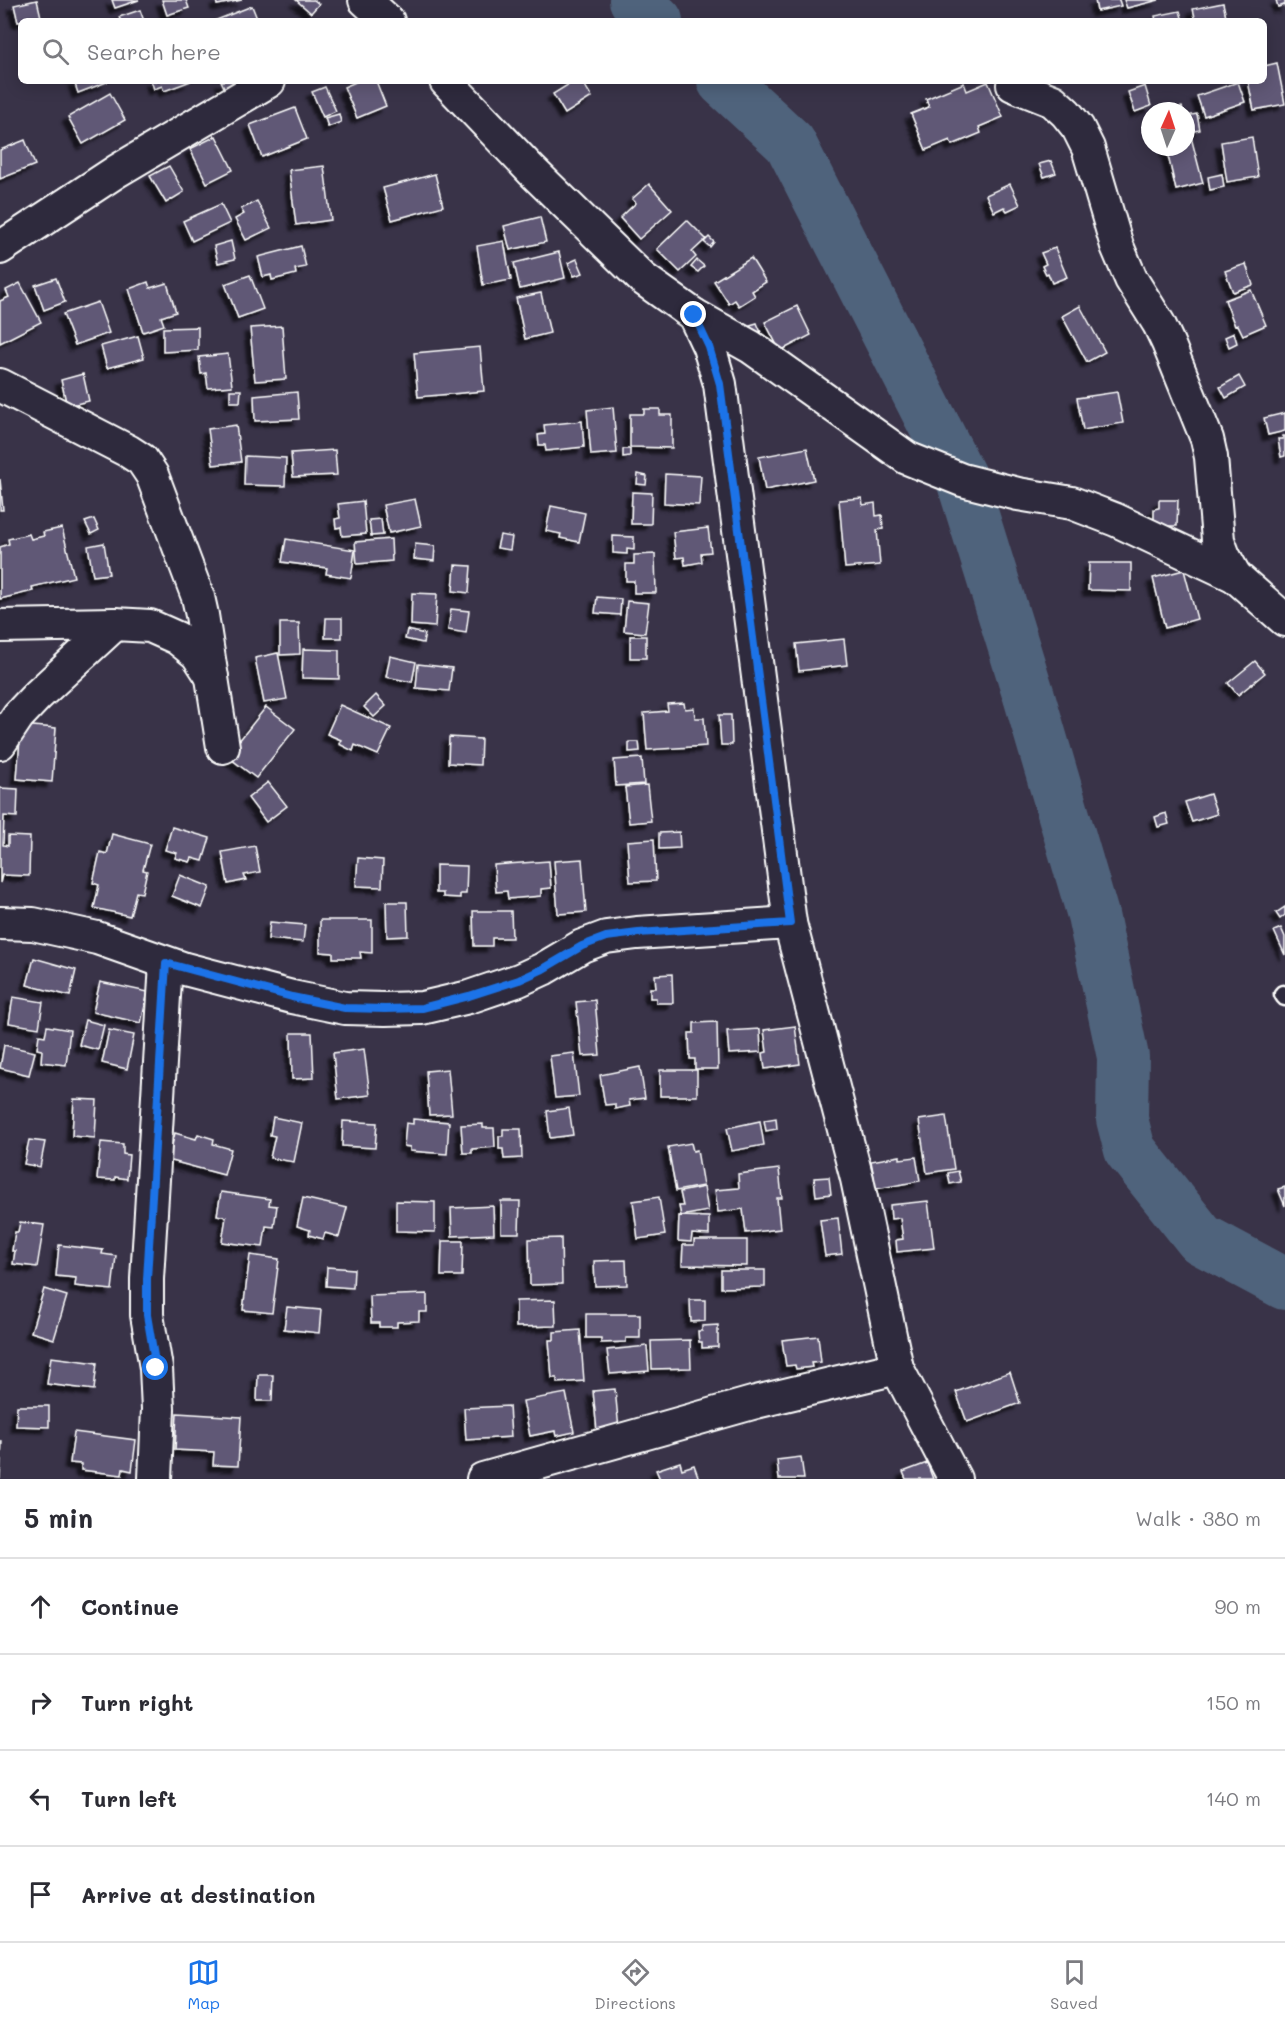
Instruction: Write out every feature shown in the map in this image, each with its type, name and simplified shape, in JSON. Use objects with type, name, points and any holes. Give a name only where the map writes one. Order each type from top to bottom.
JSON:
[{"type":"street","points":[[0,248],[117,171],[264,84]]},
{"type":"street","points":[[449,84],[532,171],[642,278],[694,315],[751,347],[907,458],[962,480],[1018,494],[1072,503],[1116,520],[1235,576],[1285,620]]},
{"type":"street","points":[[1013,85],[1053,101],[1078,128],[1088,148],[1117,246],[1131,279],[1168,343],[1207,439],[1211,457],[1218,540],[1235,576]]},
{"type":"street","points":[[694,315],[709,347],[720,384],[790,923],[856,1179],[897,1368],[955,1479]]},
{"type":"street","points":[[0,385],[142,460],[152,475],[198,597],[223,747]]},
{"type":"street","points":[[0,626],[115,624],[150,626],[177,638],[197,654],[212,678]]},
{"type":"street","points":[[0,743],[18,716],[37,696],[115,624]]},
{"type":"street","points":[[0,923],[33,924],[106,941],[166,963],[280,994],[345,1008],[385,1009],[422,1008],[519,980],[582,946],[606,937],[790,923]]},
{"type":"street","points":[[155,1479],[158,1409],[156,1368],[147,1315],[147,1279],[166,963]]},
{"type":"street","points":[[483,1479],[756,1402],[897,1368]]},
{"type":"building","points":[[37,0],[41,17],[18,18],[18,22],[14,5]]},
{"type":"building","points":[[112,0],[139,0],[115,8]]},
{"type":"building","points":[[162,0],[186,0],[189,8],[167,15]]},
{"type":"building","points":[[216,0],[242,0],[217,5]]},
{"type":"building","points":[[296,0],[314,0],[319,4],[311,13]]},
{"type":"building","points":[[1095,0],[1119,0],[1121,6],[1097,11]]},
{"type":"building","points":[[1124,0],[1159,0],[1127,8]]},
{"type":"building","points":[[1276,0],[1285,0],[1285,8],[1284,5],[1278,7]]},
{"type":"building","points":[[1223,3],[1226,18],[1195,18],[1193,9]]},
{"type":"building","points":[[252,6],[257,18],[222,18]]},
{"type":"building","points":[[140,10],[143,18],[120,18]]},
{"type":"building","points":[[1180,11],[1182,18],[1155,18],[1155,16]]},
{"type":"building","points":[[1277,63],[1285,104],[1254,110],[1249,84],[1267,84],[1267,65]]},
{"type":"building","points":[[75,84],[102,84],[78,93]]},
{"type":"building","points":[[152,84],[183,84],[164,91],[162,86],[154,89]]},
{"type":"building","points":[[222,84],[244,84],[227,93]]},
{"type":"building","points":[[351,84],[377,84],[386,106],[357,118],[344,87]]},
{"type":"building","points":[[569,84],[584,84],[592,97],[565,114],[553,94]]},
{"type":"building","points":[[962,84],[964,84],[967,91],[989,84],[1003,117],[979,127],[981,133],[952,145],[950,140],[926,150],[911,114],[929,107],[926,99]]},
{"type":"building","points":[[1232,84],[1239,84],[1245,102],[1204,116],[1197,96]]},
{"type":"building","points":[[1145,86],[1150,102],[1141,102],[1141,110],[1135,112],[1128,92]]},
{"type":"building","points":[[325,87],[336,111],[323,117],[312,92]]},
{"type":"building","points":[[110,93],[125,120],[83,144],[68,117]]},
{"type":"building","points":[[295,108],[307,139],[262,157],[250,125]]},
{"type":"building","points":[[339,114],[341,122],[328,127],[325,118]]},
{"type":"building","points":[[1195,114],[1197,114],[1200,130],[1195,131]]},
{"type":"building","points":[[216,136],[233,170],[207,183],[190,149]]},
{"type":"building","points":[[1252,137],[1258,177],[1227,182],[1221,142]]},
{"type":"building","points":[[25,140],[35,165],[0,179],[0,150]]},
{"type":"building","points":[[1195,152],[1203,183],[1176,190],[1168,156],[1195,156]]},
{"type":"building","points":[[1051,161],[1056,173],[1044,177],[1039,164]]},
{"type":"building","points":[[169,166],[184,192],[166,203],[150,176]]},
{"type":"building","points":[[324,166],[331,220],[296,225],[289,170]]},
{"type":"building","points":[[435,174],[443,206],[392,220],[383,188]]},
{"type":"building","points":[[1222,174],[1224,187],[1210,190],[1208,177]]},
{"type":"building","points":[[649,184],[672,210],[639,239],[620,218],[636,203],[632,199]]},
{"type":"building","points":[[1010,184],[1020,205],[1007,211],[1004,207],[994,212],[986,195]]},
{"type":"building","points":[[257,201],[271,228],[246,240],[235,219],[244,214],[241,209]]},
{"type":"building","points":[[221,204],[230,223],[192,241],[183,221]]},
{"type":"building","points":[[540,217],[546,242],[510,250],[504,226]]},
{"type":"building","points":[[687,220],[706,239],[692,252],[696,257],[680,272],[657,249]]},
{"type":"building","points":[[709,237],[714,242],[710,247],[704,242]]},
{"type":"building","points":[[231,241],[235,259],[218,263],[214,246]]},
{"type":"building","points":[[504,241],[511,280],[483,285],[477,246]]},
{"type":"building","points":[[301,246],[306,267],[295,269],[296,274],[272,280],[271,275],[263,277],[258,257]]},
{"type":"building","points":[[1055,248],[1067,277],[1052,283],[1042,266],[1046,264],[1041,253]]},
{"type":"building","points":[[559,252],[565,278],[520,289],[514,263]]},
{"type":"building","points":[[751,258],[766,282],[752,291],[755,296],[739,306],[735,300],[729,304],[714,281]]},
{"type":"building","points":[[577,259],[583,273],[574,276],[568,263]]},
{"type":"building","points":[[697,260],[704,266],[698,272],[691,267]]},
{"type":"building","points":[[1246,264],[1253,285],[1233,292],[1225,271]]},
{"type":"building","points":[[250,275],[263,309],[238,318],[225,284]]},
{"type":"building","points":[[56,278],[65,302],[44,310],[35,285]]},
{"type":"building","points":[[148,282],[150,288],[167,283],[176,312],[161,317],[164,325],[143,332],[129,289]]},
{"type":"building","points":[[20,283],[41,322],[0,343],[0,301],[9,297],[6,290]]},
{"type":"building","points":[[1251,290],[1266,325],[1243,335],[1238,325],[1235,326],[1225,300]]},
{"type":"building","points":[[541,293],[550,333],[525,339],[516,298]]},
{"type":"building","points":[[98,302],[109,333],[75,345],[63,314]]},
{"type":"building","points":[[797,306],[811,335],[780,351],[765,322]]},
{"type":"building","points":[[1080,306],[1105,352],[1087,362],[1062,316]]},
{"type":"building","points":[[757,323],[762,335],[756,337],[750,325]]},
{"type":"building","points":[[282,326],[286,379],[255,381],[250,328]]},
{"type":"building","points":[[198,327],[198,350],[163,352],[163,328]]},
{"type":"building","points":[[1234,333],[1237,343],[1229,347],[1225,337]]},
{"type":"building","points":[[138,336],[144,358],[107,368],[101,346]]},
{"type":"building","points":[[480,347],[484,391],[418,397],[414,353]]},
{"type":"building","points":[[228,354],[232,386],[208,388],[206,373],[201,374],[199,357]]},
{"type":"building","points":[[83,374],[89,401],[67,406],[61,380]]},
{"type":"building","points":[[1239,376],[1245,387],[1226,398],[1220,387]]},
{"type":"building","points":[[230,390],[241,390],[240,402],[230,402]]},
{"type":"building","points":[[297,392],[299,419],[255,421],[254,396]]},
{"type":"building","points":[[1117,392],[1123,423],[1083,430],[1077,398]]},
{"type":"building","points":[[613,407],[617,453],[591,455],[587,410]]},
{"type":"building","points":[[644,409],[660,409],[660,415],[672,415],[672,448],[630,447],[630,414],[644,414]]},
{"type":"building","points":[[1285,413],[1285,431],[1268,435],[1264,418]]},
{"type":"building","points":[[582,421],[584,447],[546,451],[545,445],[539,445],[538,435],[545,434],[544,425]]},
{"type":"building","points":[[236,425],[241,462],[213,465],[208,429]]},
{"type":"building","points":[[1285,436],[1285,456],[1281,457],[1278,439],[1283,439]]},
{"type":"building","points":[[807,448],[814,480],[765,490],[759,457]]},
{"type":"building","points":[[623,449],[630,449],[630,456],[623,457]]},
{"type":"building","points":[[335,450],[337,475],[293,477],[291,453]]},
{"type":"building","points":[[245,456],[286,458],[285,486],[244,485]]},
{"type":"building","points":[[638,474],[647,476],[646,485],[637,484]]},
{"type":"building","points":[[665,474],[701,476],[699,505],[664,503]]},
{"type":"building","points":[[0,479],[3,510],[0,510]]},
{"type":"building","points":[[632,492],[652,493],[651,524],[631,524]]},
{"type":"building","points":[[862,498],[863,505],[875,503],[876,516],[882,515],[883,529],[877,530],[880,565],[845,568],[839,500]]},
{"type":"building","points":[[415,499],[421,526],[389,533],[383,505]]},
{"type":"building","points":[[1159,500],[1178,500],[1177,526],[1158,526],[1158,522],[1154,522],[1154,509],[1159,508]]},
{"type":"building","points":[[363,501],[366,534],[342,536],[341,527],[336,528],[335,519],[340,518],[338,504]]},
{"type":"building","points":[[551,506],[585,513],[579,542],[560,538],[561,534],[546,531]]},
{"type":"building","points":[[94,519],[99,530],[91,534],[85,522]]},
{"type":"building","points":[[381,519],[383,535],[371,536],[369,520]]},
{"type":"building","points":[[62,528],[74,577],[32,587],[33,591],[0,599],[0,547],[9,544],[8,539],[29,534],[31,539],[44,536],[43,532]]},
{"type":"building","points":[[708,528],[711,552],[701,553],[702,562],[685,565],[684,557],[676,558],[673,532]]},
{"type":"building","points":[[500,535],[512,537],[510,550],[497,548]]},
{"type":"building","points":[[613,536],[634,537],[634,550],[627,549],[627,554],[613,553]]},
{"type":"building","points":[[286,539],[355,550],[351,578],[326,574],[327,568],[282,562]]},
{"type":"building","points":[[391,539],[392,561],[357,564],[355,542]]},
{"type":"building","points":[[104,543],[109,574],[93,576],[88,546]]},
{"type":"building","points":[[415,544],[435,546],[434,561],[414,559]]},
{"type":"building","points":[[655,554],[656,593],[634,593],[634,581],[626,581],[626,564],[634,564],[634,555]]},
{"type":"building","points":[[1089,563],[1131,563],[1131,591],[1088,590]]},
{"type":"building","points":[[455,565],[471,566],[469,593],[453,591]]},
{"type":"building","points":[[1184,570],[1197,619],[1165,628],[1153,578]]},
{"type":"building","points":[[412,593],[437,594],[435,627],[411,625]]},
{"type":"building","points":[[597,597],[621,599],[620,615],[595,613]]},
{"type":"building","points":[[627,601],[649,603],[645,633],[624,631]]},
{"type":"building","points":[[451,609],[469,611],[466,633],[448,630]]},
{"type":"building","points":[[326,618],[342,618],[342,638],[325,638]]},
{"type":"building","points":[[280,623],[299,623],[300,654],[280,655]]},
{"type":"building","points":[[407,630],[425,634],[423,643],[405,639]]},
{"type":"building","points":[[630,636],[646,636],[646,658],[630,658]]},
{"type":"building","points":[[844,639],[847,665],[799,671],[796,644]]},
{"type":"building","points":[[303,649],[339,650],[339,679],[302,678]]},
{"type":"building","points":[[278,653],[287,699],[264,703],[255,658]]},
{"type":"building","points":[[390,656],[416,662],[412,682],[386,677]]},
{"type":"building","points":[[1255,661],[1265,673],[1238,695],[1228,683]]},
{"type":"building","points":[[418,664],[452,668],[449,691],[416,688]]},
{"type":"building","points":[[376,695],[386,706],[374,717],[364,707]]},
{"type":"building","points":[[684,703],[685,709],[694,708],[695,718],[704,718],[706,746],[647,750],[644,713],[668,711],[667,704]]},
{"type":"building","points":[[340,705],[391,728],[378,755],[355,745],[353,751],[339,744],[341,740],[327,734]]},
{"type":"building","points":[[266,707],[295,729],[256,778],[227,756]]},
{"type":"building","points":[[719,715],[731,715],[732,745],[721,745]]},
{"type":"building","points":[[21,725],[56,728],[52,782],[17,779]]},
{"type":"building","points":[[449,737],[481,739],[480,765],[448,763]]},
{"type":"building","points":[[629,742],[639,742],[640,751],[629,752]]},
{"type":"building","points":[[642,758],[644,784],[616,786],[614,760]]},
{"type":"building","points":[[268,782],[287,806],[266,822],[248,798]]},
{"type":"building","points":[[647,785],[651,821],[629,823],[625,787]]},
{"type":"building","points":[[0,788],[18,789],[17,817],[4,816],[3,845],[8,846],[8,836],[30,837],[29,876],[2,875],[0,883]]},
{"type":"building","points":[[1210,794],[1217,814],[1192,822],[1185,802]]},
{"type":"building","points":[[1166,813],[1169,824],[1158,827],[1155,817]]},
{"type":"building","points":[[172,827],[210,838],[203,861],[192,858],[190,862],[175,858],[177,853],[165,850]]},
{"type":"building","points":[[679,832],[680,848],[659,849],[659,833]]},
{"type":"building","points":[[112,834],[150,844],[143,870],[147,871],[142,893],[136,892],[130,916],[94,908],[99,885],[93,883],[100,852],[107,854]]},
{"type":"building","points":[[654,839],[656,881],[630,882],[627,841]]},
{"type":"building","points":[[255,846],[260,872],[244,875],[246,880],[228,884],[222,852]]},
{"type":"building","points":[[358,858],[383,860],[382,887],[356,886]]},
{"type":"building","points":[[582,859],[586,912],[558,914],[554,861]]},
{"type":"building","points":[[549,861],[551,888],[541,889],[541,896],[508,899],[507,891],[496,892],[494,865]]},
{"type":"building","points":[[436,865],[467,866],[466,894],[460,894],[460,898],[443,897],[443,893],[436,893]]},
{"type":"building","points":[[180,875],[210,887],[202,908],[172,896]]},
{"type":"building","points":[[386,902],[407,902],[408,936],[387,937]]},
{"type":"building","points":[[1285,907],[1285,915],[1280,919],[1276,913]]},
{"type":"building","points":[[473,911],[511,911],[512,938],[492,938],[492,946],[474,946]]},
{"type":"building","points":[[320,920],[372,920],[372,953],[360,952],[361,958],[333,958],[333,953],[320,952]]},
{"type":"building","points":[[270,922],[305,925],[303,942],[268,939]]},
{"type":"building","points":[[1281,928],[1285,937],[1285,955],[1274,931]]},
{"type":"building","points":[[34,958],[76,970],[70,996],[27,985]]},
{"type":"building","points":[[672,974],[673,1003],[656,1003],[656,998],[650,998],[650,988],[656,988],[655,975]]},
{"type":"building","points":[[100,982],[148,992],[141,1023],[93,1012]]},
{"type":"building","points":[[13,997],[43,1002],[39,1028],[9,1023]]},
{"type":"building","points":[[595,1000],[600,1055],[582,1056],[576,1002]]},
{"type":"building","points":[[85,1020],[104,1025],[98,1050],[79,1045]]},
{"type":"building","points":[[717,1022],[718,1069],[695,1069],[695,1059],[690,1059],[689,1033],[694,1033],[694,1023]]},
{"type":"building","points":[[47,1026],[70,1030],[66,1065],[41,1062],[42,1050],[37,1049],[39,1035],[45,1036]]},
{"type":"building","points":[[795,1026],[800,1064],[765,1069],[763,1053],[767,1052],[764,1030]]},
{"type":"building","points":[[760,1029],[761,1052],[729,1054],[727,1031]]},
{"type":"building","points":[[109,1030],[134,1035],[127,1069],[102,1063]]},
{"type":"building","points":[[291,1033],[312,1033],[314,1078],[292,1079]]},
{"type":"building","points":[[4,1045],[35,1052],[29,1075],[0,1068]]},
{"type":"building","points":[[364,1049],[370,1095],[338,1099],[333,1053]]},
{"type":"building","points":[[574,1053],[579,1096],[555,1098],[550,1056]]},
{"type":"building","points":[[640,1067],[645,1098],[629,1100],[630,1106],[615,1109],[615,1104],[605,1105],[600,1075]]},
{"type":"building","points":[[448,1069],[452,1114],[429,1115],[426,1071]]},
{"type":"building","points":[[660,1070],[697,1070],[697,1096],[660,1096]]},
{"type":"building","points":[[74,1099],[97,1100],[95,1138],[72,1136]]},
{"type":"building","points":[[569,1108],[573,1135],[550,1138],[547,1111]]},
{"type":"building","points":[[946,1116],[954,1169],[927,1173],[919,1120]]},
{"type":"building","points":[[273,1117],[302,1123],[294,1162],[270,1158],[275,1136],[270,1135]]},
{"type":"building","points":[[776,1118],[777,1129],[766,1131],[764,1120]]},
{"type":"building","points":[[413,1119],[449,1122],[447,1154],[410,1151],[410,1147],[404,1146],[406,1123],[413,1124]]},
{"type":"building","points":[[343,1121],[377,1123],[375,1148],[342,1146]]},
{"type":"building","points":[[760,1121],[764,1145],[732,1151],[727,1128]]},
{"type":"building","points":[[483,1124],[483,1128],[494,1128],[495,1147],[472,1149],[472,1153],[463,1153],[461,1125]]},
{"type":"building","points":[[503,1129],[521,1129],[522,1158],[504,1159],[503,1149],[499,1149],[499,1136],[503,1136]]},
{"type":"building","points":[[175,1133],[196,1139],[198,1134],[214,1139],[213,1144],[231,1149],[224,1175],[168,1160]]},
{"type":"building","points":[[29,1140],[45,1142],[40,1167],[24,1164]]},
{"type":"building","points":[[101,1142],[123,1144],[123,1154],[129,1155],[127,1179],[115,1177],[115,1180],[97,1179]]},
{"type":"building","points":[[691,1143],[693,1151],[697,1150],[703,1186],[676,1191],[668,1147]]},
{"type":"building","points":[[900,1156],[900,1159],[916,1157],[920,1181],[876,1189],[871,1161]]},
{"type":"building","points":[[779,1169],[782,1198],[777,1198],[780,1229],[746,1233],[743,1209],[718,1212],[715,1190],[739,1188],[738,1174]]},
{"type":"building","points":[[958,1171],[961,1182],[950,1184],[948,1173]]},
{"type":"building","points":[[829,1177],[831,1194],[816,1196],[814,1178]]},
{"type":"building","points":[[704,1187],[708,1211],[681,1216],[679,1206],[683,1206],[680,1192]]},
{"type":"building","points":[[1285,1187],[1285,1206],[1278,1189]]},
{"type":"building","points":[[221,1192],[270,1199],[269,1205],[277,1206],[274,1227],[266,1226],[263,1247],[222,1242],[226,1217],[217,1215]]},
{"type":"building","points":[[659,1197],[665,1235],[638,1239],[633,1201]]},
{"type":"building","points":[[303,1198],[347,1208],[339,1237],[325,1233],[323,1239],[309,1235],[310,1230],[297,1226]]},
{"type":"building","points":[[396,1201],[435,1202],[435,1232],[396,1231]]},
{"type":"building","points":[[501,1201],[520,1201],[519,1233],[501,1233]]},
{"type":"building","points":[[928,1201],[934,1248],[897,1252],[896,1240],[903,1239],[900,1218],[891,1219],[890,1205]]},
{"type":"building","points":[[493,1206],[494,1234],[452,1236],[451,1208]]},
{"type":"building","points":[[679,1216],[709,1217],[709,1235],[692,1234],[691,1242],[678,1241]]},
{"type":"building","points":[[838,1218],[842,1254],[825,1256],[820,1220]]},
{"type":"building","points":[[20,1222],[44,1225],[37,1267],[13,1264],[15,1251],[12,1251],[15,1232],[18,1232]]},
{"type":"building","points":[[561,1238],[562,1284],[530,1285],[529,1239]]},
{"type":"building","points":[[694,1240],[747,1240],[747,1266],[682,1265],[683,1245],[694,1245]]},
{"type":"building","points":[[442,1241],[463,1241],[462,1276],[441,1276]]},
{"type":"building","points":[[59,1245],[103,1250],[102,1254],[116,1256],[112,1290],[75,1286],[76,1278],[56,1276]]},
{"type":"building","points":[[250,1255],[279,1259],[272,1313],[243,1310]]},
{"type":"building","points":[[626,1260],[627,1285],[595,1286],[594,1261]]},
{"type":"building","points":[[327,1267],[354,1269],[353,1288],[326,1286]]},
{"type":"building","points":[[721,1270],[765,1270],[765,1287],[721,1288]]},
{"type":"building","points":[[44,1289],[67,1296],[54,1339],[31,1332]]},
{"type":"building","points":[[427,1294],[427,1312],[419,1312],[419,1321],[397,1322],[397,1327],[379,1327],[379,1323],[371,1323],[370,1296]]},
{"type":"building","points":[[555,1300],[556,1326],[516,1327],[516,1301]]},
{"type":"building","points":[[690,1300],[705,1300],[705,1321],[691,1322]]},
{"type":"building","points":[[287,1307],[321,1310],[319,1333],[284,1329]]},
{"type":"building","points":[[586,1314],[640,1314],[640,1338],[626,1338],[626,1342],[601,1343],[601,1338],[586,1338]]},
{"type":"building","points":[[718,1325],[718,1347],[702,1348],[698,1331],[702,1331],[702,1326]]},
{"type":"building","points":[[580,1330],[584,1381],[557,1383],[557,1378],[552,1378],[549,1340],[554,1340],[554,1332]]},
{"type":"building","points":[[818,1336],[821,1362],[811,1363],[812,1367],[796,1369],[795,1365],[786,1366],[782,1340]]},
{"type":"building","points":[[690,1340],[691,1368],[652,1369],[651,1341]]},
{"type":"building","points":[[647,1346],[649,1371],[610,1374],[607,1350]]},
{"type":"building","points":[[51,1357],[97,1363],[94,1390],[47,1384]]},
{"type":"building","points":[[1010,1372],[1020,1403],[967,1422],[956,1392]]},
{"type":"building","points":[[258,1375],[273,1375],[272,1401],[257,1401]]},
{"type":"building","points":[[615,1389],[619,1429],[597,1431],[593,1391]]},
{"type":"building","points":[[566,1393],[574,1432],[556,1436],[555,1431],[530,1436],[523,1401]]},
{"type":"building","points":[[17,1406],[49,1406],[49,1427],[16,1426]]},
{"type":"building","points":[[509,1406],[511,1437],[466,1440],[464,1408]]},
{"type":"building","points":[[177,1413],[241,1417],[238,1466],[213,1465],[214,1452],[175,1450]]},
{"type":"building","points":[[74,1432],[136,1440],[132,1471],[123,1469],[122,1475],[81,1470],[81,1464],[70,1463]]},
{"type":"building","points":[[0,1441],[2,1441],[0,1479]]},
{"type":"building","points":[[801,1457],[804,1479],[779,1479],[777,1460]]},
{"type":"building","points":[[680,1462],[682,1469],[694,1465],[699,1479],[660,1479],[656,1470]]},
{"type":"building","points":[[927,1463],[933,1479],[906,1479],[903,1472]]},
{"type":"waterway","points":[[635,0],[654,18]]},
{"type":"waterway","points":[[726,84],[790,143],[962,480],[1029,696],[1093,915],[1123,1057],[1122,1119],[1130,1150],[1201,1239],[1285,1284]]},
{"type":"route","points":[[156,1368],[147,1315],[147,1279],[166,963],[292,997],[345,1008],[422,1008],[519,980],[582,946],[606,937],[790,923],[720,384],[709,347],[694,315]]}]
